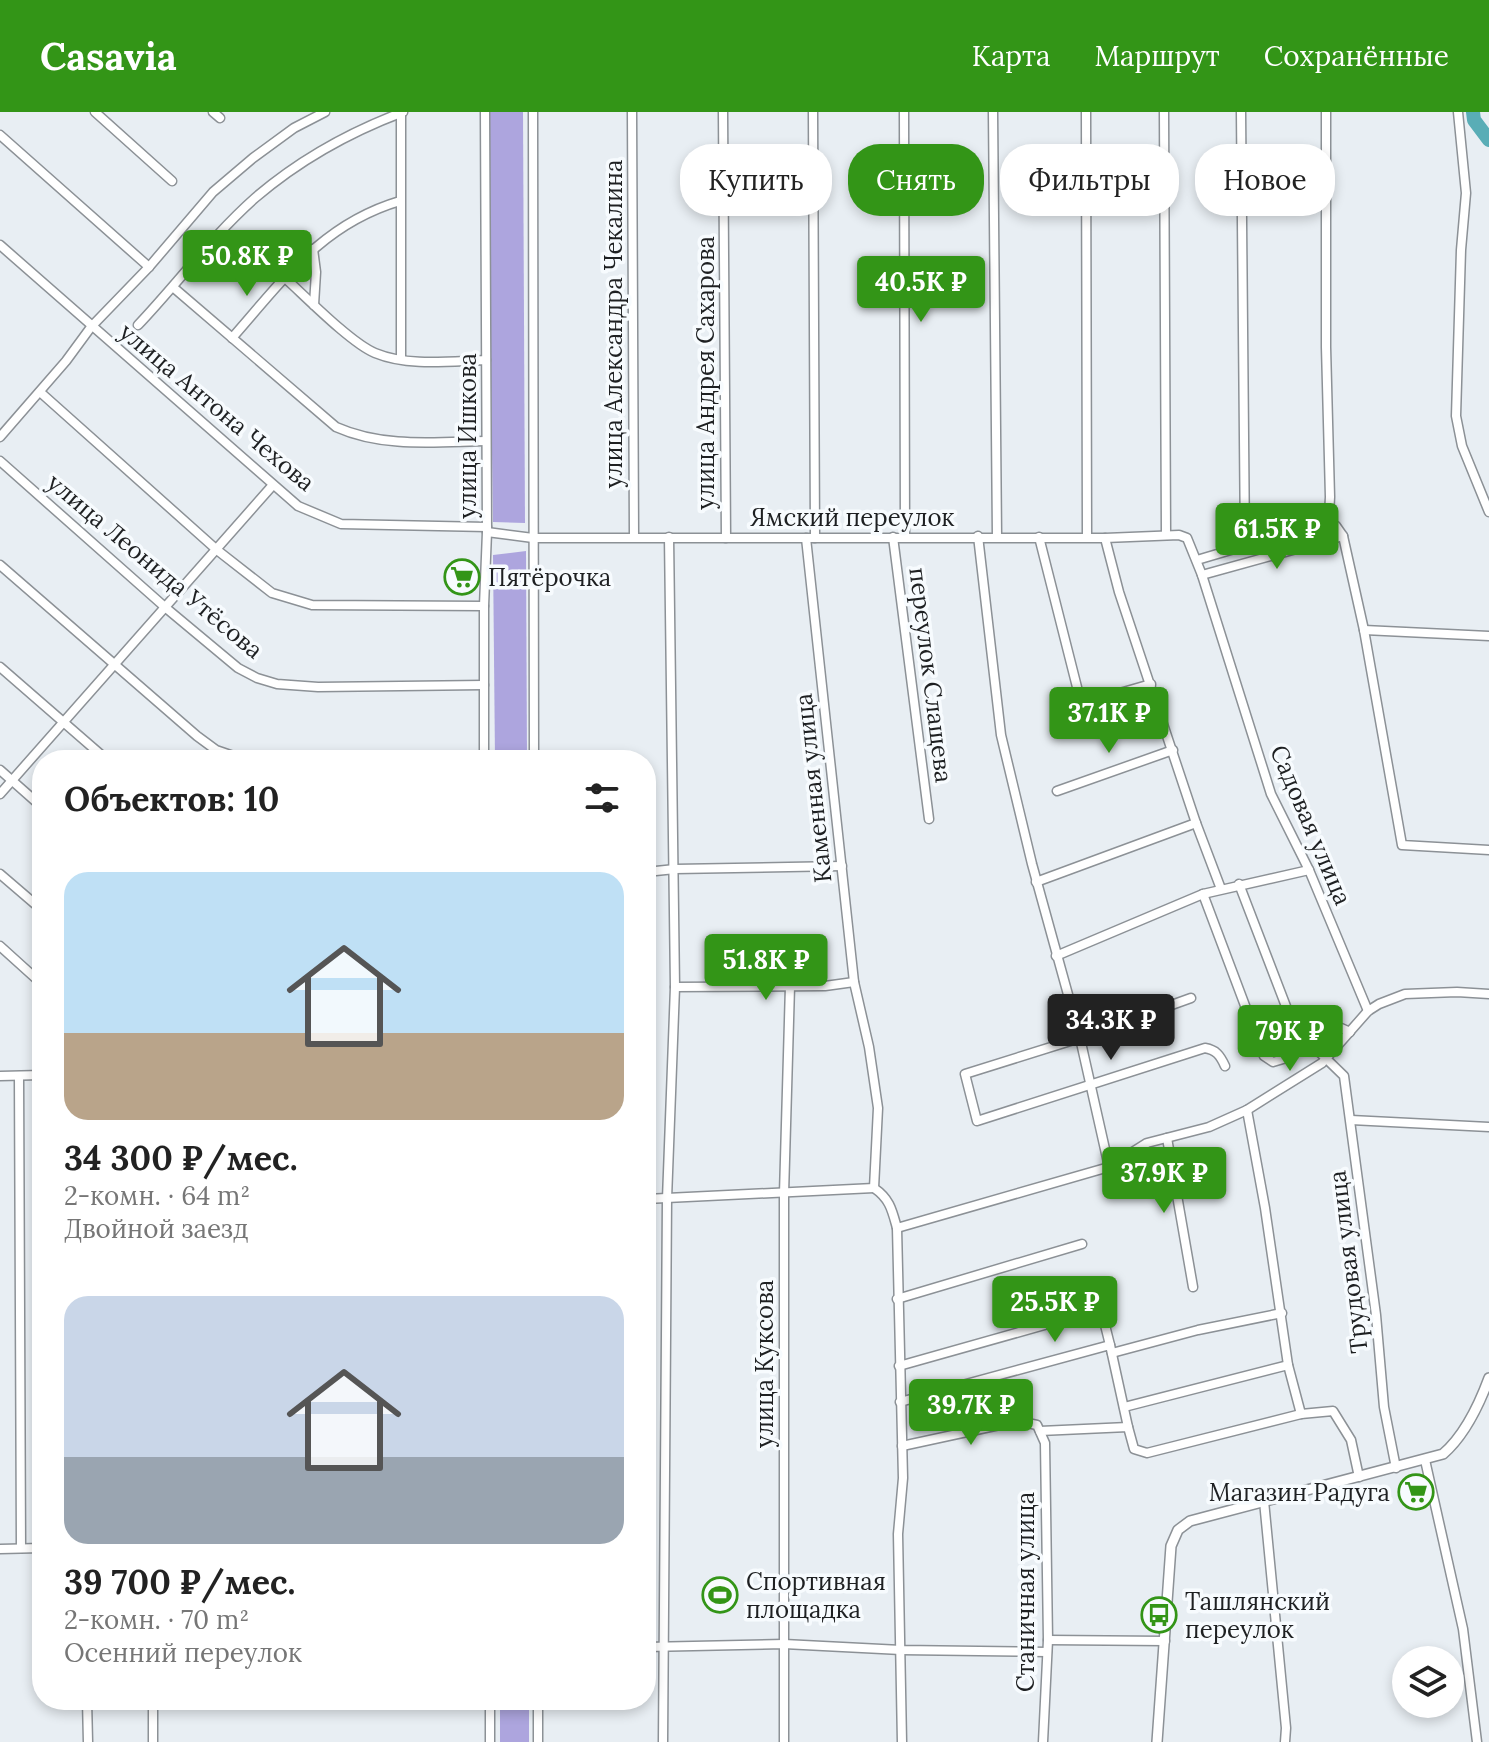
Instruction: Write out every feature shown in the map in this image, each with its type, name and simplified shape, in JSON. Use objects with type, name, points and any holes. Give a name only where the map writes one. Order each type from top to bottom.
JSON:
[{"type":"street","points":[[95,112],[172,181]]},
{"type":"street","points":[[0,437],[91,327],[149,267],[213,192],[294,128],[325,112]]},
{"type":"street","points":[[138,325],[255,198],[335,143],[402,112],[401,358]]},
{"type":"street","name":"улица Ишкова","points":[[484,750],[487,529],[485,112]]},
{"type":"street","points":[[533,112],[534,750]]},
{"type":"street","name":"улица Александра Чекалина","points":[[632,112],[634,536]]},
{"type":"street","name":"улица Андрея Сахарова","points":[[723,112],[726,538]]},
{"type":"street","name":"Каменная улица","points":[[813,112],[810,538],[854,982],[869,1047],[878,1108],[874,1188]]},
{"type":"street","points":[[904,112],[905,536]]},
{"type":"street","points":[[993,112],[997,537]]},
{"type":"street","points":[[1086,112],[1087,537]]},
{"type":"street","points":[[1164,112],[1169,535]]},
{"type":"street","points":[[1241,112],[1245,546]]},
{"type":"street","points":[[1325,522],[1329,515],[1330,497],[1326,347],[1326,112]]},
{"type":"street","points":[[1458,112],[1466,193],[1461,250],[1456,416],[1462,446],[1489,512]]},
{"type":"street","points":[[0,135],[149,267]]},
{"type":"street","points":[[232,338],[299,260],[357,218],[400,201]]},
{"type":"street","name":"улица Антона Чехова","points":[[0,245],[298,506],[341,524],[487,529],[533,538]]},
{"type":"street","points":[[313,249],[316,272],[314,305]]},
{"type":"street","points":[[285,278],[375,353],[436,361],[486,360]]},
{"type":"street","points":[[174,288],[336,427],[357,437],[382,442],[486,441]]},
{"type":"street","points":[[40,392],[217,550],[272,593],[312,605],[484,606]]},
{"type":"street","name":"улица Леонида Утёсова","points":[[0,461],[166,608],[238,668],[257,678],[277,684],[318,687],[484,685]]},
{"type":"street","points":[[38,750],[272,486]]},
{"type":"street","points":[[1197,560],[1325,522],[1336,526],[1343,536],[1364,630],[1402,845],[1489,850]]},
{"type":"street","name":"Ямский переулок","points":[[533,538],[1105,538],[1169,535]]},
{"type":"street","name":"Садовая улица","points":[[1169,535],[1187,538],[1197,560],[1271,794],[1309,870],[1368,1011]]},
{"type":"street","points":[[978,536],[1001,735],[1036,882],[1080,1038],[1109,1167]]},
{"type":"street","points":[[1202,575],[1343,536]]},
{"type":"street","points":[[663,1742],[667,1199],[675,987],[669,537]]},
{"type":"street","name":"переулок Слащева","points":[[893,537],[929,819]]},
{"type":"street","points":[[1039,537],[1079,695],[1085,703],[1151,684]]},
{"type":"street","points":[[1105,538],[1119,592],[1221,889]]},
{"type":"street","points":[[0,565],[216,750]]},
{"type":"street","points":[[1364,630],[1489,636]]},
{"type":"street","points":[[0,667],[96,750]]},
{"type":"street","points":[[1057,791],[1173,750]]},
{"type":"street","points":[[0,794],[32,757]]},
{"type":"street","points":[[0,770],[32,798]]},
{"type":"street","points":[[1036,882],[1196,823]]},
{"type":"street","points":[[656,871],[842,866]]},
{"type":"street","points":[[1056,956],[1203,894],[1309,870]]},
{"type":"street","points":[[0,874],[32,901]]},
{"type":"street","points":[[1239,884],[1306,1045],[1328,1058]]},
{"type":"street","points":[[1203,894],[1264,1056],[1273,1062],[1306,1045],[1330,1027],[1350,1032]]},
{"type":"street","points":[[0,946],[32,975]]},
{"type":"street","points":[[675,987],[854,982]]},
{"type":"street","name":"улица Куксова","points":[[784,1742],[784,1194],[790,986]]},
{"type":"street","points":[[897,1228],[1109,1167],[1147,1143],[1209,1127],[1247,1110],[1328,1058],[1368,1011],[1405,994],[1489,994]]},
{"type":"street","points":[[1191,998],[1080,1038],[965,1074],[977,1121],[1205,1048],[1213,1049],[1225,1066]]},
{"type":"street","name":"Трудовая улица","points":[[1328,1058],[1344,1076],[1376,1315],[1384,1407],[1396,1468]]},
{"type":"street","points":[[0,1076],[32,1075]]},
{"type":"street","points":[[19,1076],[21,1548]]},
{"type":"street","points":[[1247,1110],[1288,1365],[1301,1414]]},
{"type":"street","points":[[1351,1120],[1489,1127]]},
{"type":"street","points":[[1167,1138],[1193,1287]]},
{"type":"street","points":[[656,1199],[874,1188],[891,1204],[897,1228],[903,1478],[898,1534],[902,1742]]},
{"type":"street","points":[[897,1299],[1082,1244]]},
{"type":"street","points":[[899,1366],[1101,1309],[1134,1449],[1147,1453],[1301,1414],[1333,1411],[1351,1440],[1359,1477]]},
{"type":"street","points":[[900,1402],[1111,1349],[1282,1313]]},
{"type":"street","points":[[1124,1407],[1288,1365]]},
{"type":"street","points":[[1157,1742],[1171,1546],[1178,1530],[1190,1521],[1443,1454],[1454,1444],[1472,1417],[1489,1378]]},
{"type":"street","points":[[902,1446],[1018,1421],[1037,1425],[1040,1431],[1128,1427]]},
{"type":"street","name":"Станичная улица","points":[[1040,1431],[1045,1443],[1048,1640],[1043,1742]]},
{"type":"street","points":[[1425,1460],[1463,1629],[1477,1742]]},
{"type":"street","points":[[1264,1501],[1285,1742]]},
{"type":"street","points":[[0,1549],[32,1548]]},
{"type":"street","points":[[1048,1640],[1165,1641]]},
{"type":"street","points":[[656,1646],[784,1644],[901,1650],[1047,1652]]},
{"type":"street","points":[[87,1710],[88,1742]]},
{"type":"street","points":[[153,1710],[153,1742]]},
{"type":"street","points":[[490,1710],[490,1742]]},
{"type":"street","points":[[538,1710],[538,1742]]},
{"type":"shaded area","points":[[487,112],[523,112],[525,523],[493,522]]},
{"type":"shaded area","points":[[526,551],[527,750],[495,750],[493,555]]},
{"type":"shaded area","points":[[500,1710],[529,1710],[529,1742],[500,1742]]},
{"type":"waterway","points":[[1473,112],[1474,120],[1489,140]]},
{"type":"place","name":"Пятёрочка","points":[[462,577]]},
{"type":"place","name":"Магазин Радуга","points":[[1416,1492]]},
{"type":"place","name":"Спортивная площадка","points":[[720,1595]]},
{"type":"place","name":"Ташлянский переулок","points":[[1159,1615]]}]
